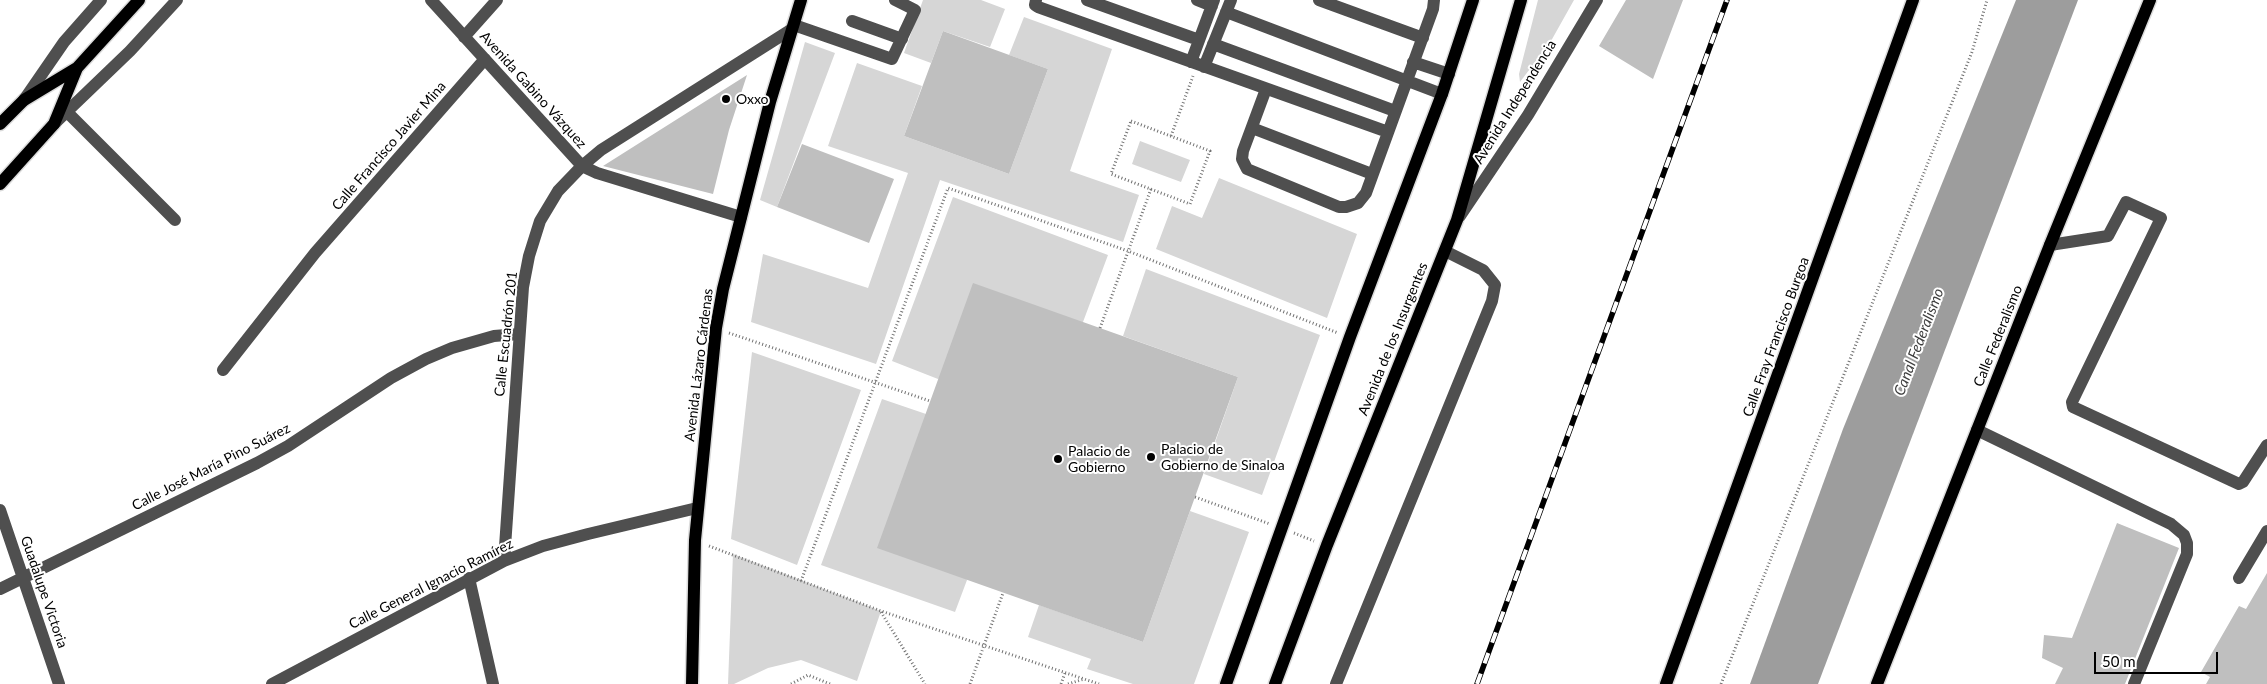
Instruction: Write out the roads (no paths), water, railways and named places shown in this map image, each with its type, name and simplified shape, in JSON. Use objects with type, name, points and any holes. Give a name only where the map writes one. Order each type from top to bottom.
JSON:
[{"type":"main road","points":[[0,124],[24,100],[77,68],[139,0]]},
{"type":"main road","name":"Avenida Lázaro Cárdenas","points":[[692,684],[697,508],[716,328],[723,289],[770,102],[801,0]]},
{"type":"main road","points":[[1226,684],[1350,338],[1442,94],[1472,0]]},
{"type":"main road","name":"Avenida de los Insurgentes","points":[[1274,684],[1327,545],[1457,220],[1521,0]]},
{"type":"main road","name":"Calle Fray Francisco Burgoa","points":[[1666,684],[1913,0]]},
{"type":"main road","name":"Calle Federalismo","points":[[1877,684],[2050,245],[2150,0]]},
{"type":"main road","points":[[2134,38],[2152,13],[2158,0]]},
{"type":"main road","points":[[0,184],[54,124],[77,68]]},
{"type":"street","points":[[24,100],[64,42],[100,0]]},
{"type":"street","points":[[54,124],[130,50],[177,0]]},
{"type":"street","name":"Avenida Gabino Vázquez","points":[[430,0],[582,166],[598,173],[741,217]]},
{"type":"street","points":[[464,37],[497,0]]},
{"type":"street","points":[[793,27],[890,59],[894,58],[915,10],[895,0]]},
{"type":"street","points":[[1036,0],[1036,7],[1388,132]]},
{"type":"street","points":[[1087,0],[1199,40]]},
{"type":"street","points":[[1191,62],[1213,3],[1197,0]]},
{"type":"street","points":[[1204,67],[1231,0]]},
{"type":"street","points":[[1319,0],[1422,38]]},
{"type":"street","points":[[1266,89],[1242,159],[1247,169],[1339,207],[1346,207],[1358,202],[1363,198],[1388,132],[1434,8],[1434,0]]},
{"type":"street","name":"Avenida Independencia","points":[[1457,220],[1528,115],[1597,0]]},
{"type":"street","points":[[1226,12],[1442,94]]},
{"type":"street","points":[[852,21],[902,39]]},
{"type":"street","name":"Calle Escuadrón 201","points":[[504,561],[518,334],[529,256],[540,220],[558,191],[600,150],[793,27]]},
{"type":"street","points":[[1213,44],[1395,111]]},
{"type":"street","name":"Calle Francisco Javier Mina","points":[[223,370],[316,253],[485,59]]},
{"type":"street","points":[[1413,62],[1449,74]]},
{"type":"street","points":[[66,112],[175,220]]},
{"type":"street","points":[[1252,128],[1372,174]]},
{"type":"street","points":[[2050,245],[2108,236],[2126,202],[2161,218],[2072,402],[2072,407],[2239,484],[2243,482],[2267,445]]},
{"type":"street","points":[[1336,684],[1492,301],[1495,285],[1483,270],[1445,251]]},
{"type":"street","name":"Calle José María Pino Suárez","points":[[0,589],[257,463],[288,446],[391,378],[426,359],[452,348],[494,336],[518,334]]},
{"type":"street","points":[[1977,430],[2171,524],[2184,535],[2187,543],[2187,554],[2134,684]]},
{"type":"street","name":"Calle General Ignacio Ramírez","points":[[272,684],[504,561],[543,546],[697,508]]},
{"type":"street","name":"Guadalupe Victoria","points":[[0,510],[59,684]]},
{"type":"street","points":[[2239,578],[2267,531]]},
{"type":"street","points":[[469,578],[493,684]]},
{"type":"water","name":"Canal Federalismo","points":[[2016,0],[2078,0],[1818,684],[1750,684],[1843,429]]},
{"type":"railway","points":[[1477,684],[1727,0]]},
{"type":"place","name":"Oxxo","points":[[726,99]]},
{"type":"place","name":"Palacio de Gobierno de Sinaloa","points":[[1151,457]]},
{"type":"place","name":"Palacio de Gobierno","points":[[1058,459]]}]
